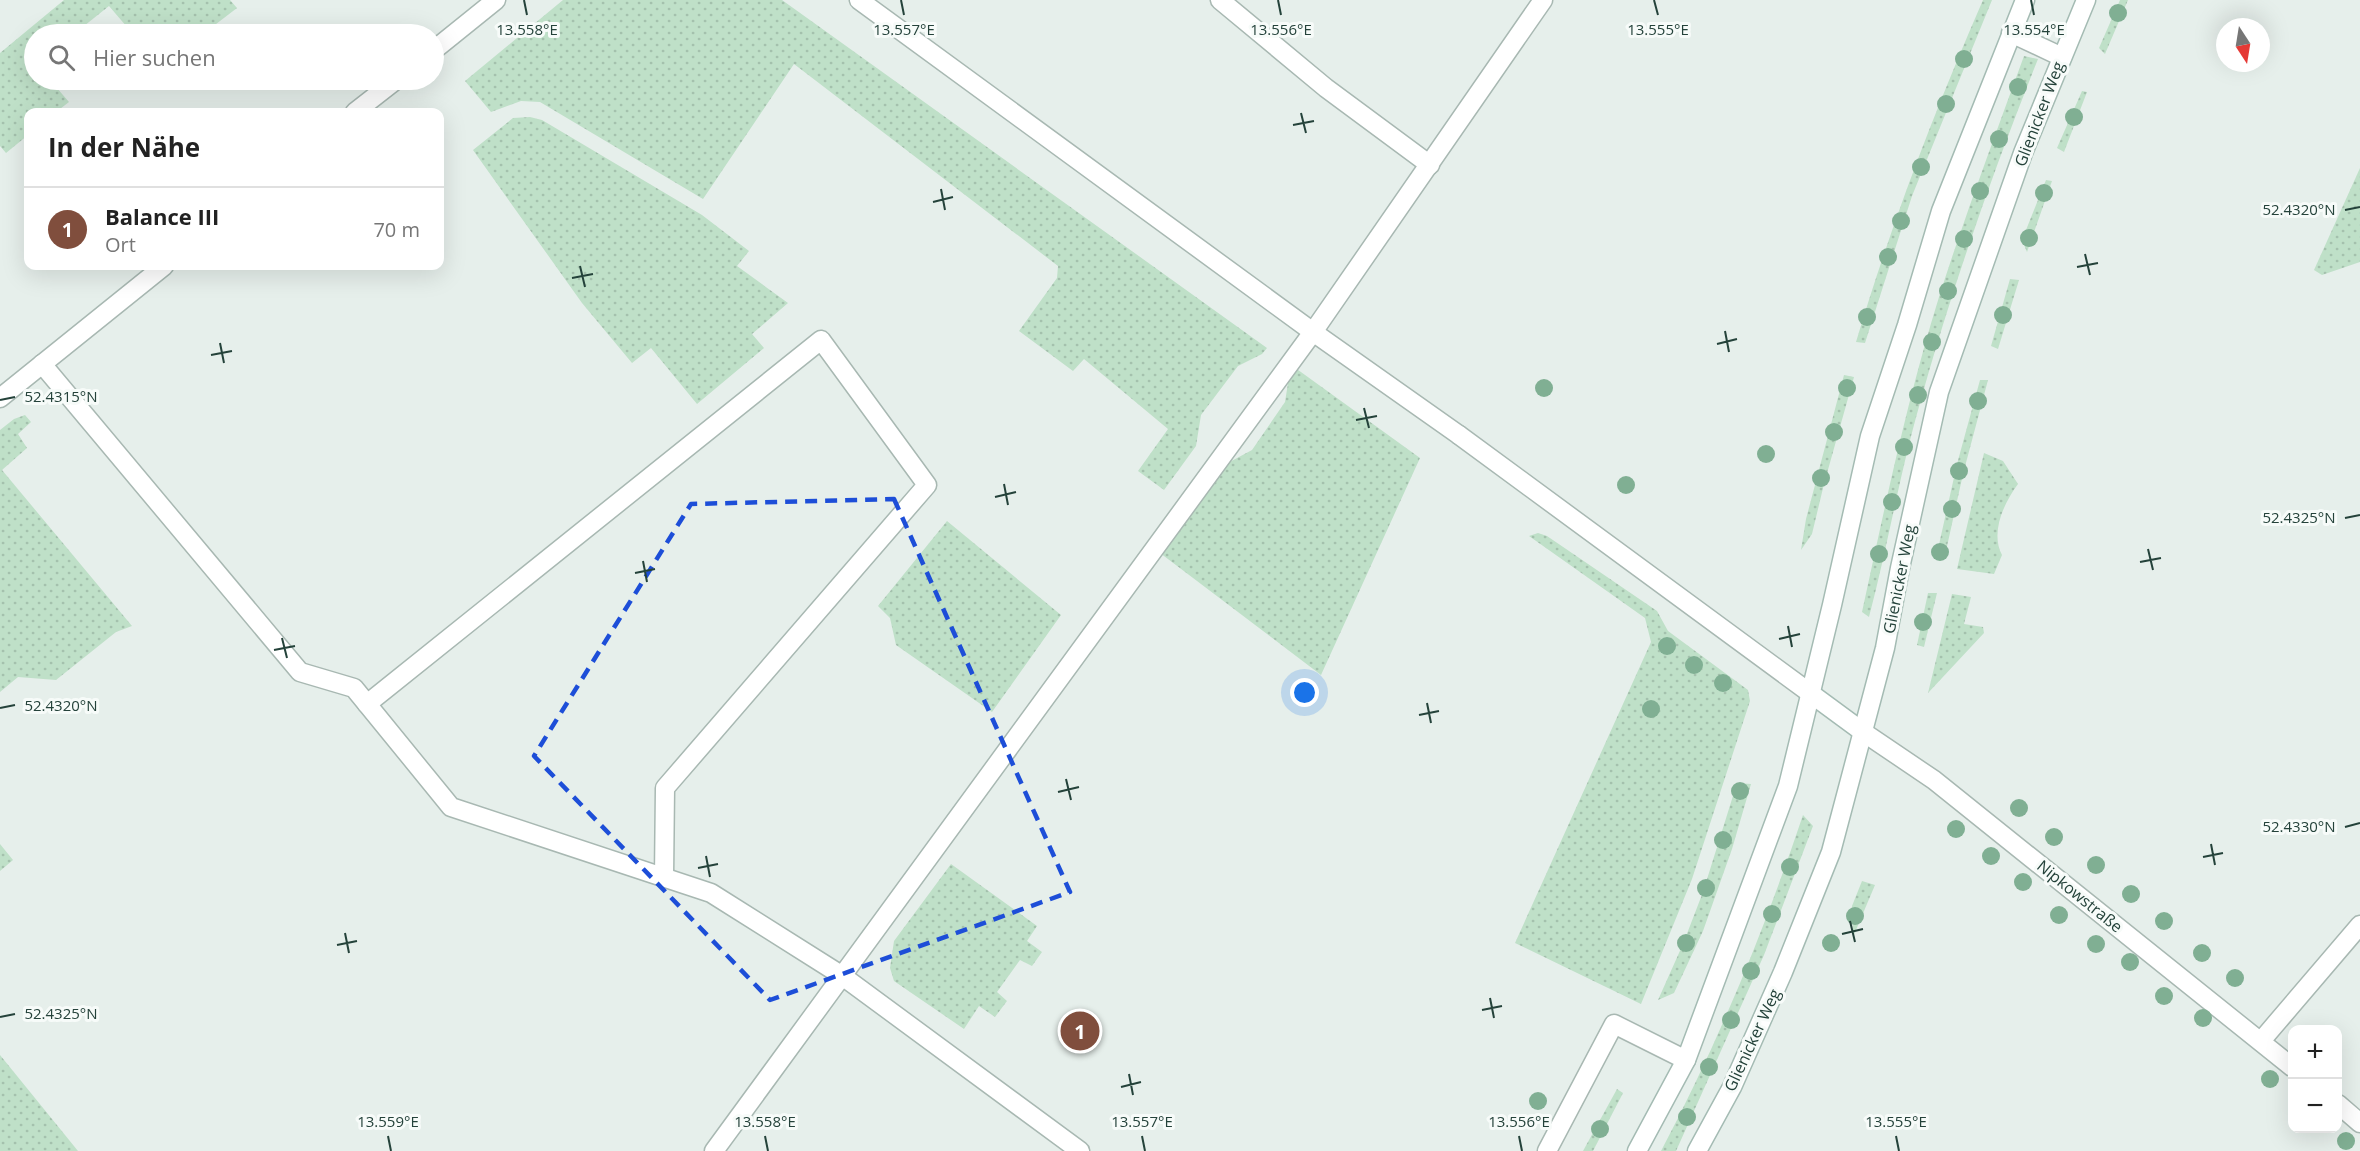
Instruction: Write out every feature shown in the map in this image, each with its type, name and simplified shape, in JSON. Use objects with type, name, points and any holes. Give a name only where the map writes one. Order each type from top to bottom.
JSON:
[{"type":"main road","points":[[444,42],[496,0]]},
{"type":"main road","name":"Nipkowstraße","points":[[859,0],[1313,332],[1459,435],[1863,732],[1934,780],[2288,1064]]},
{"type":"main road","points":[[1220,0],[1326,88],[1430,165]]},
{"type":"main road","points":[[714,1151],[1313,332],[1543,0]]},
{"type":"main road","points":[[1638,1151],[1686,1060],[1788,786],[1870,436],[1941,211],[2025,0]]},
{"type":"main road","name":"Glienicker Weg","points":[[1697,1151],[1732,1087],[1783,972],[1831,852],[1885,648],[1900,568],[1939,392],[2024,153],[2086,0]]},
{"type":"main road","points":[[2011,33],[2062,57]]},
{"type":"main road","points":[[360,108],[383,90]]},
{"type":"main road","points":[[0,398],[159,270]]},
{"type":"main road","points":[[367,704],[821,340],[927,485],[665,788],[664,877]]},
{"type":"main road","points":[[42,363],[300,672],[354,688],[451,807],[711,893],[841,975],[1080,1151]]},
{"type":"main road","points":[[2261,1041],[2360,925]]},
{"type":"main road","points":[[1547,1151],[1614,1024],[1686,1060]]},
{"type":"main road","points":[[2342,1108],[2360,1123]]},
{"type":"highlighted area","points":[[894,499],[1070,892],[770,1000],[534,756],[691,504]]},
{"type":"green space","points":[[64,0],[230,0],[237,8],[216,24],[124,24],[109,6],[86,24],[35,24]]},
{"type":"green space","points":[[563,0],[782,0],[1267,348],[1262,354],[1238,366],[1201,415],[1196,446],[1164,490],[1138,471],[1168,429],[1084,359],[1073,371],[1019,331],[1057,278],[1058,266],[794,64],[703,199],[540,102],[521,101],[491,112],[465,81]]},
{"type":"green space","points":[[1983,0],[1992,0],[1912,196],[1865,343],[1856,342],[1914,169]]},
{"type":"green space","points":[[2120,0],[2128,0],[2105,54],[2099,48]]},
{"type":"green space","points":[[24,33],[24,90],[59,90],[69,102],[61,108],[24,108],[24,138],[6,153],[0,146],[0,53]]},
{"type":"green space","points":[[2024,56],[2038,59],[1984,201],[1936,346],[1909,444],[1869,617],[1862,612],[1897,453],[1927,336],[1959,236]]},
{"type":"green space","points":[[2082,91],[2087,92],[2064,152],[2057,148]]},
{"type":"green space","points":[[530,117],[542,120],[702,215],[749,251],[737,266],[788,303],[752,334],[764,348],[697,404],[651,348],[632,363],[582,303],[473,150],[513,118]]},
{"type":"green space","points":[[2360,168],[2360,262],[2322,275],[2314,270]]},
{"type":"green space","points":[[2046,180],[2052,181],[2027,252],[2022,240]]},
{"type":"green space","points":[[2010,279],[2019,280],[1998,349],[1991,346]]},
{"type":"green space","points":[[1294,367],[1420,458],[1321,675],[1160,553],[1224,465],[1252,450],[1285,402],[1289,377]]},
{"type":"green space","points":[[1844,375],[1854,377],[1812,534],[1801,550],[1806,519]]},
{"type":"green space","points":[[1980,380],[1988,380],[1963,474],[1944,560],[1936,558],[1957,464]]},
{"type":"green space","points":[[25,415],[31,422],[18,434],[27,448],[2,470],[132,626],[116,632],[56,680],[18,677],[0,692],[0,430],[14,419]]},
{"type":"green space","points":[[1984,453],[2003,461],[2018,484],[2000,518],[1997,537],[2002,555],[1994,574],[1957,569]]},
{"type":"green space","points":[[947,521],[1061,615],[992,712],[896,645],[890,618],[878,606]]},
{"type":"green space","points":[[1538,533],[1547,536],[1657,611],[1668,631],[1748,690],[1750,701],[1692,879],[1641,1004],[1515,943],[1651,642],[1645,618],[1529,536]]},
{"type":"green space","points":[[1928,593],[1937,593],[1924,647],[1917,645]]},
{"type":"green space","points":[[1952,594],[1971,597],[1964,624],[1983,627],[1984,633],[1928,693]]},
{"type":"green space","points":[[1737,783],[1751,784],[1732,849],[1703,931],[1674,993],[1658,1000],[1703,892]]},
{"type":"green space","points":[[1803,815],[1813,826],[1764,955],[1676,1151],[1661,1151],[1702,1069],[1739,986]]},
{"type":"green space","points":[[0,844],[13,860],[0,871]]},
{"type":"green space","points":[[951,864],[1037,926],[1027,941],[1042,952],[1032,966],[1020,960],[997,992],[1007,1001],[995,1017],[979,1006],[964,1029],[894,981],[890,968],[894,941]]},
{"type":"green space","points":[[1862,881],[1875,885],[1853,937],[1852,906]]},
{"type":"green space","points":[[0,1055],[78,1151],[0,1151]]},
{"type":"green space","points":[[1617,1089],[1623,1093],[1593,1151],[1583,1151]]},
{"type":"place","name":"Balance III","points":[[1080,1031]]}]
